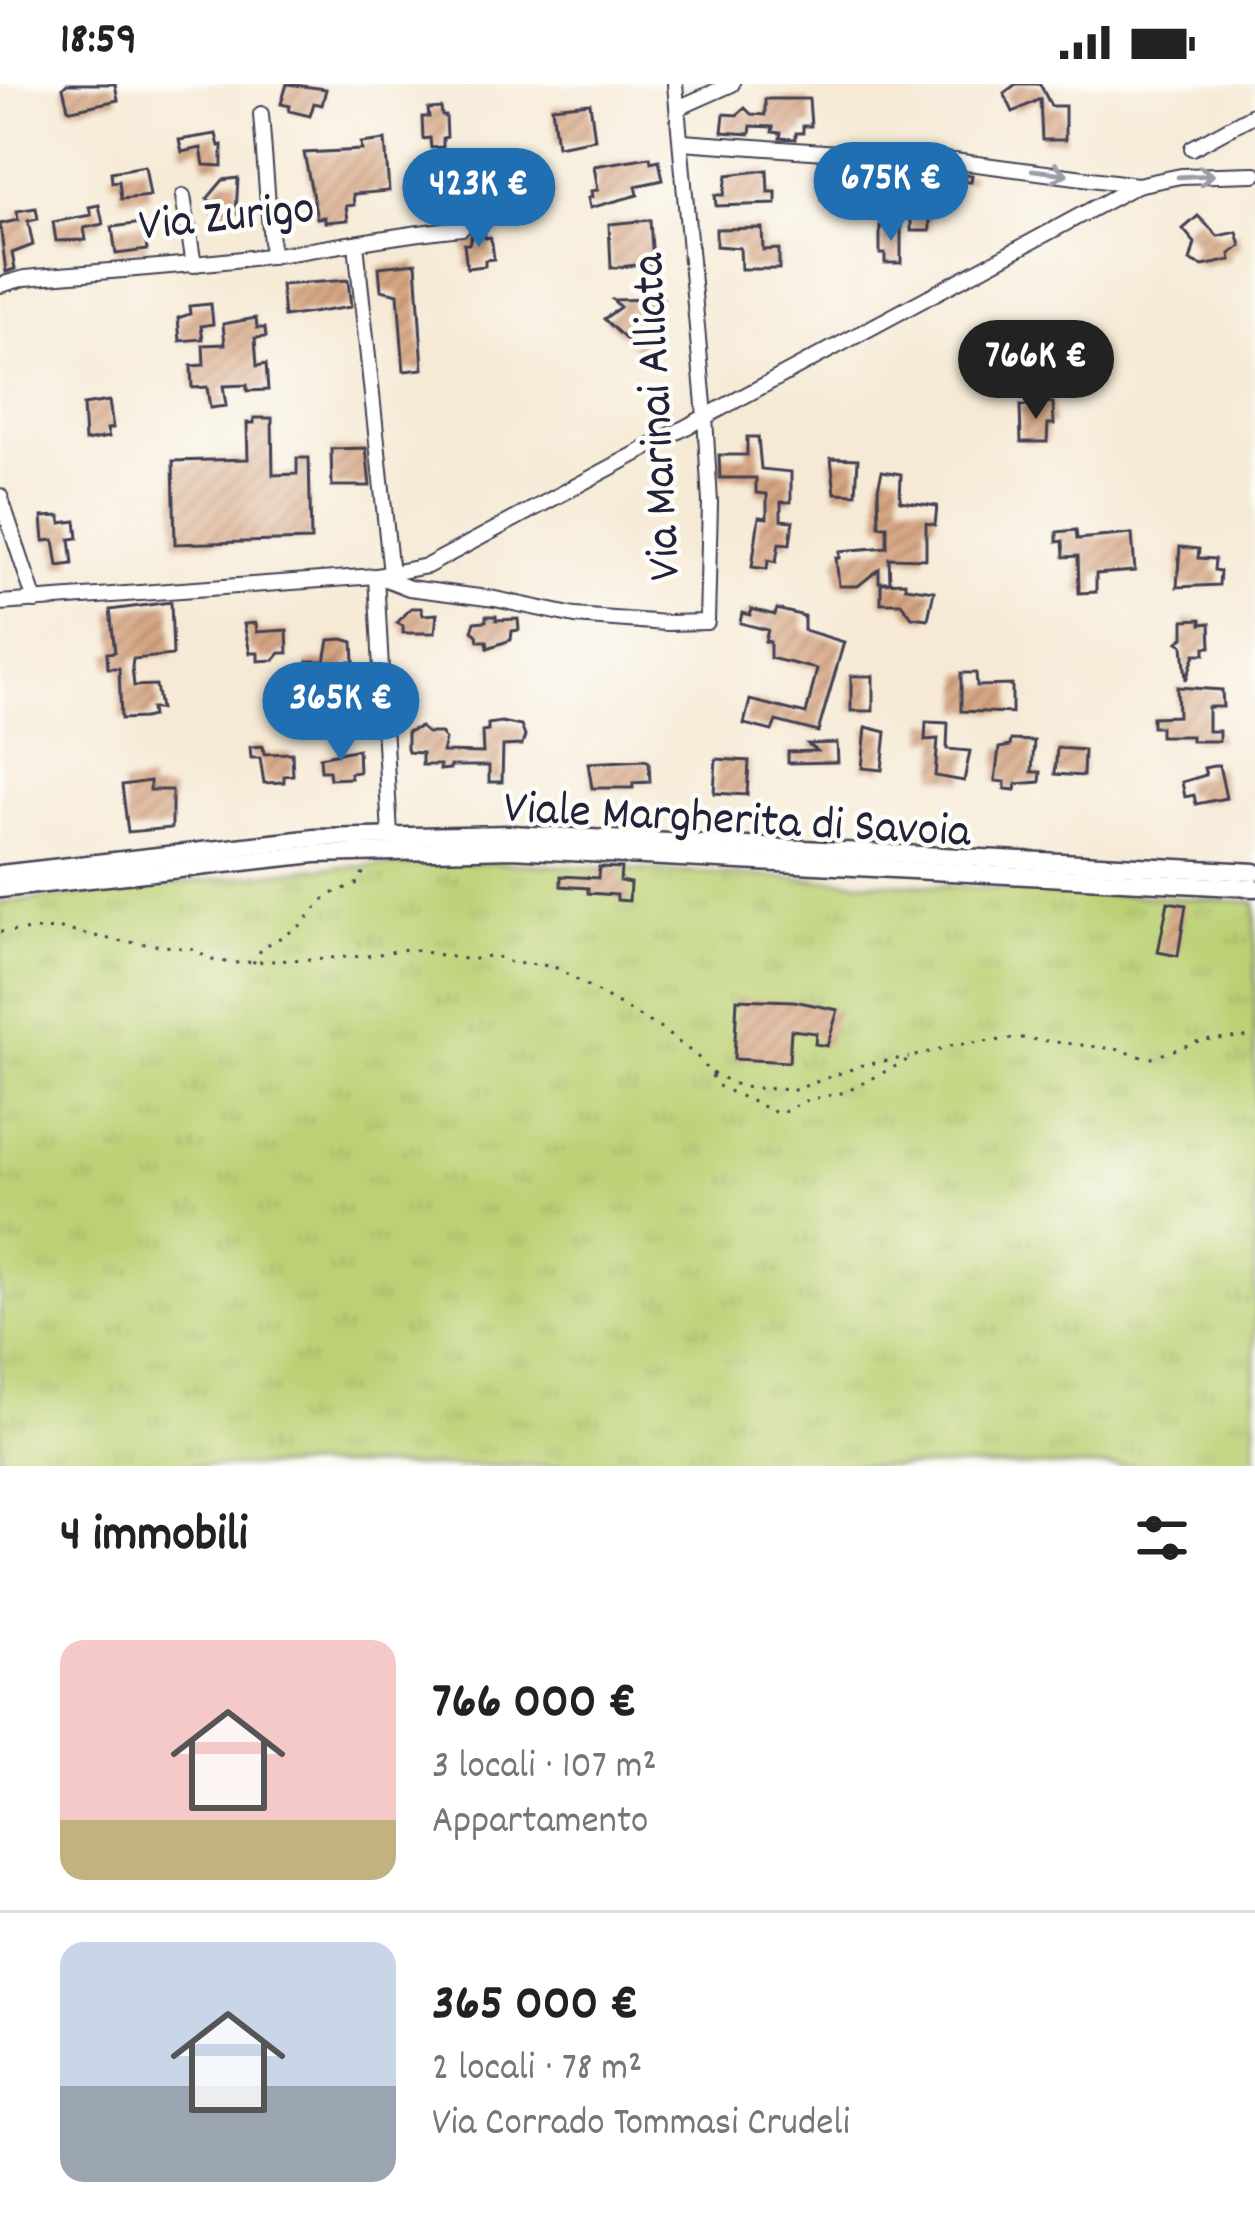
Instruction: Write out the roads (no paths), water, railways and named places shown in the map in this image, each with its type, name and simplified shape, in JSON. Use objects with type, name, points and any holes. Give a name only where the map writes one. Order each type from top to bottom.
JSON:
[{"type":"street","name":"Via Marinai Alliata","points":[[0,603],[384,575],[409,588],[575,616],[707,622],[710,503],[705,416],[675,84]]},
{"type":"street","points":[[678,108],[732,84]]},
{"type":"street","points":[[261,114],[272,256]]},
{"type":"street","points":[[1192,148],[1255,114]]},
{"type":"street","points":[[682,142],[954,161],[1137,184],[1181,176],[1255,174]]},
{"type":"street","points":[[384,575],[427,566],[456,553],[1137,184]]},
{"type":"street","points":[[183,196],[194,265]]},
{"type":"street","name":"Via Zurigo","points":[[0,285],[25,278],[272,256],[403,233],[462,228]]},
{"type":"street","points":[[356,244],[384,575],[390,835]]},
{"type":"street","points":[[0,496],[35,602]]},
{"type":"street","name":"Viale Margherita di Savoia","points":[[0,874],[390,835],[556,836],[1255,872]]},
{"type":"street","name":"Viale Margherita di Savoia","points":[[0,889],[315,854],[512,849],[1255,888]]}]
